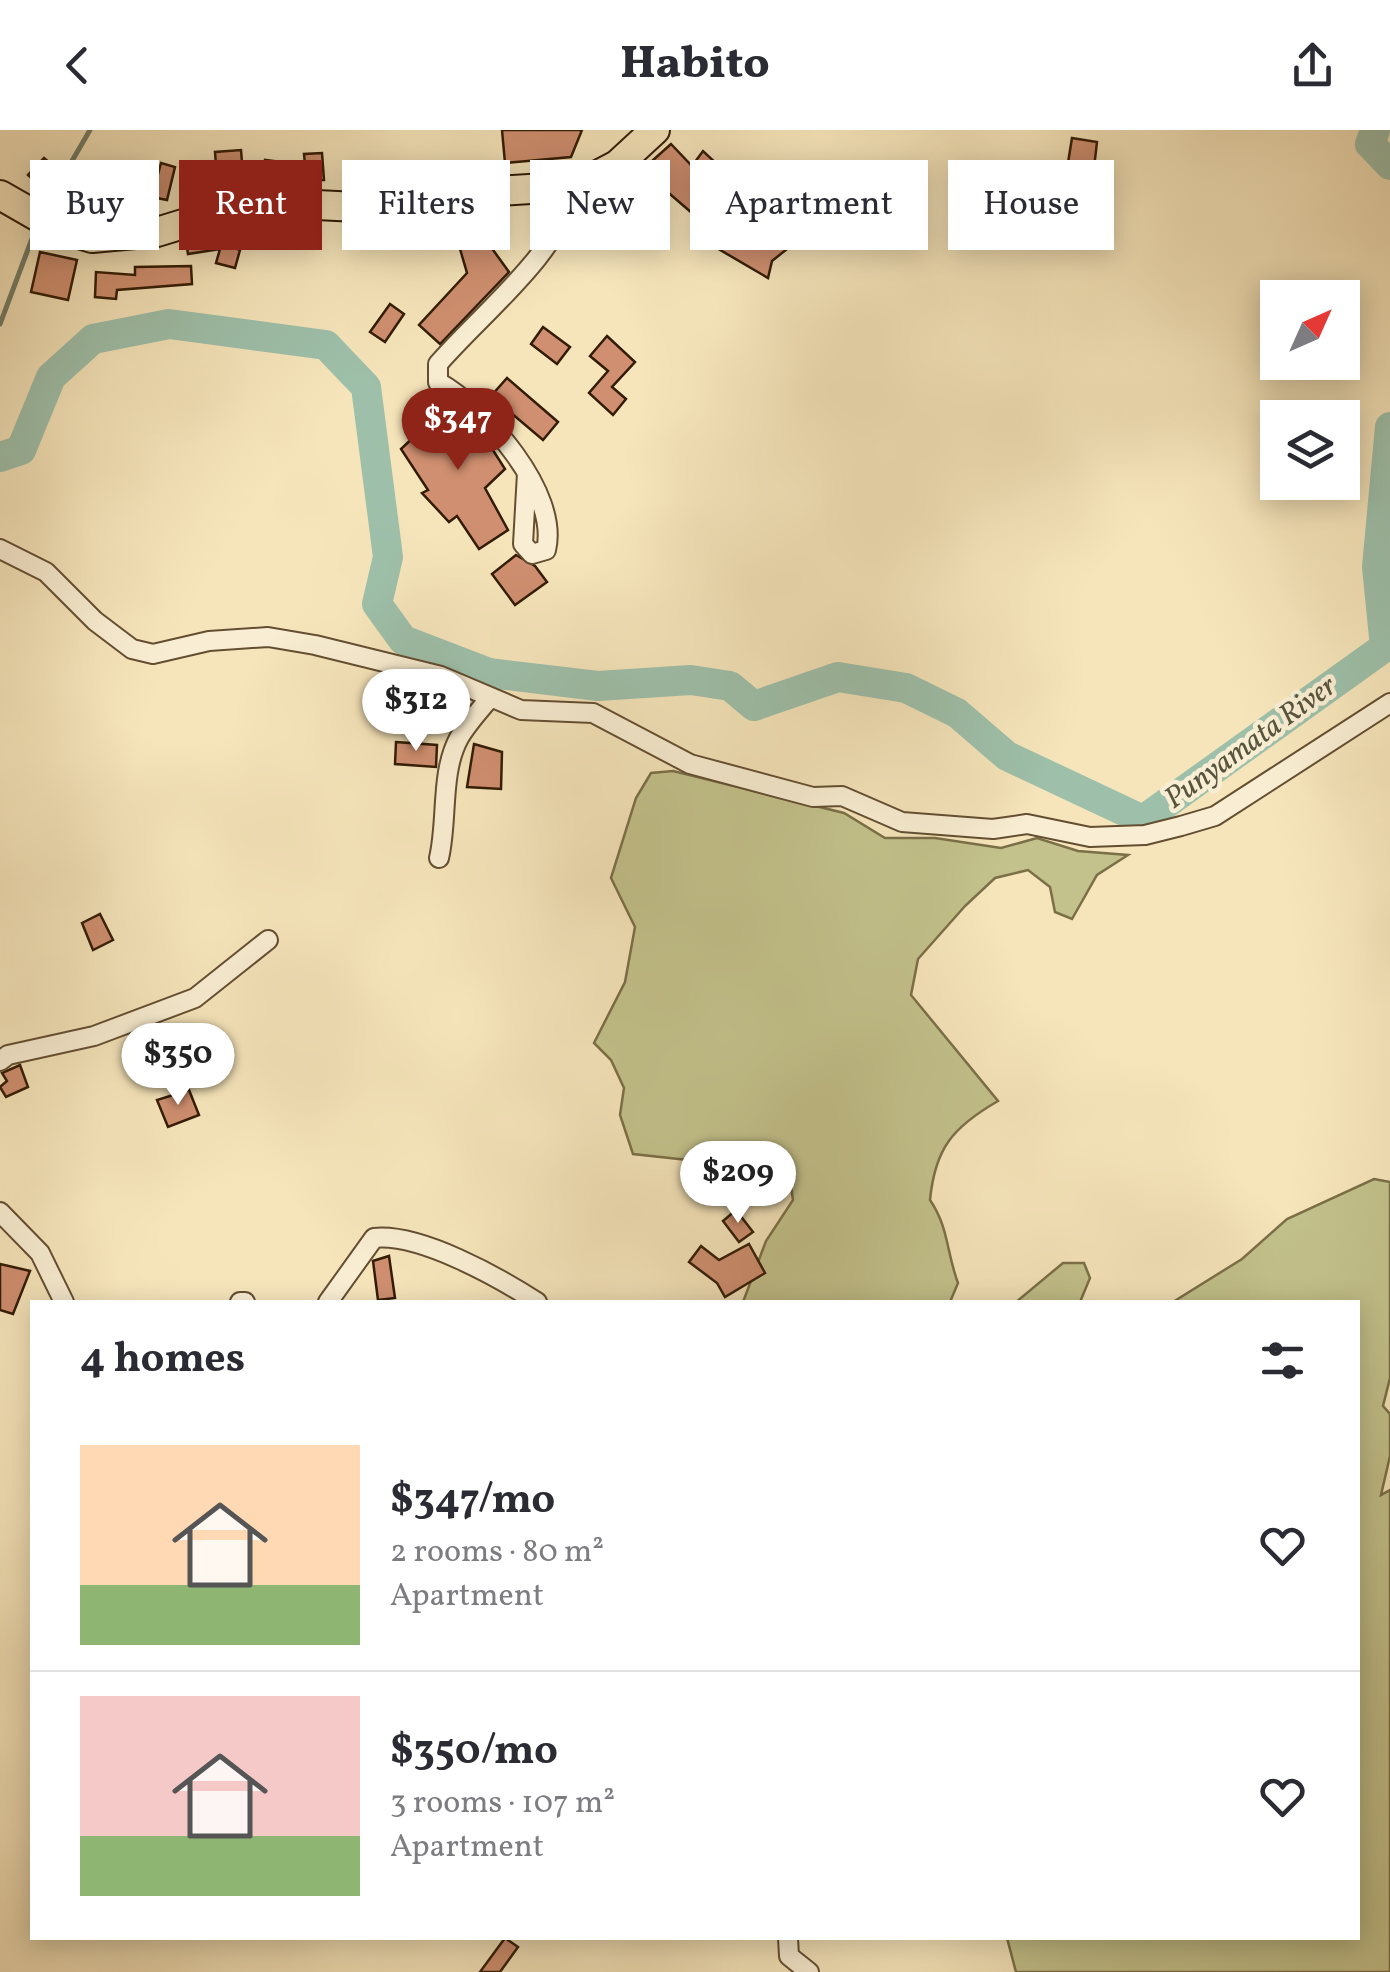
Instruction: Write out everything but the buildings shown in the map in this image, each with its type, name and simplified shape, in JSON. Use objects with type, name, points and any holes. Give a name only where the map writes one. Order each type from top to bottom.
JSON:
[{"type":"main road","points":[[622,160],[655,130]]},
{"type":"main road","points":[[12,202],[56,227],[92,238],[120,238],[157,232],[255,202],[419,210],[482,192],[530,189]]},
{"type":"street","points":[[526,472],[467,398],[438,382],[438,364],[542,250]]},
{"type":"street","points":[[0,549],[46,572],[95,621],[132,649],[153,654],[209,641],[268,636],[441,676],[521,710],[593,713],[690,764],[814,797],[842,796],[902,822],[994,829],[1027,824],[1090,837],[1145,834],[1215,816],[1390,704]]},
{"type":"street","points":[[439,858],[458,740],[489,699]]},
{"type":"street","points":[[0,1061],[8,1055],[94,1036],[195,998],[268,940]]},
{"type":"street","points":[[0,1212],[40,1253],[63,1300]]},
{"type":"street","points":[[329,1300],[374,1238],[394,1236],[465,1264],[533,1300]]},
{"type":"street","points":[[788,1940],[789,1956],[809,1972]]},
{"type":"shaded area","points":[[673,771],[844,813],[885,838],[935,838],[1001,848],[1037,838],[1078,851],[1128,855],[1097,875],[1072,919],[1055,912],[1050,887],[1028,870],[995,878],[918,959],[911,995],[998,1101],[958,1130],[936,1166],[930,1200],[944,1230],[958,1283],[951,1300],[744,1300],[766,1241],[793,1200],[790,1180],[697,1161],[633,1154],[620,1115],[624,1088],[611,1060],[594,1043],[625,982],[635,927],[611,878],[636,798],[651,773]]},
{"type":"shaded area","points":[[1374,1179],[1390,1182],[1390,1378],[1383,1406],[1390,1414],[1390,1456],[1381,1495],[1390,1490],[1390,1972],[1016,1972],[1008,1940],[1360,1940],[1360,1300],[1176,1300],[1242,1259],[1287,1219]]},
{"type":"shaded area","points":[[1063,1263],[1084,1263],[1090,1278],[1081,1300],[1018,1300]]},
{"type":"waterway","points":[[73,160],[90,130]]},
{"type":"waterway","name":"Punyamata River","points":[[1375,130],[1370,144],[1390,165]]},
{"type":"waterway","points":[[0,324],[30,244]]},
{"type":"waterway","name":"Punyamata River","points":[[0,457],[21,450],[51,377],[93,339],[169,324],[326,345],[366,387],[388,557],[377,604],[403,640],[489,673],[598,686],[691,680],[730,686],[754,706],[838,677],[906,688],[957,713],[1007,756],[1143,820],[1385,647],[1377,567],[1390,427]]}]
